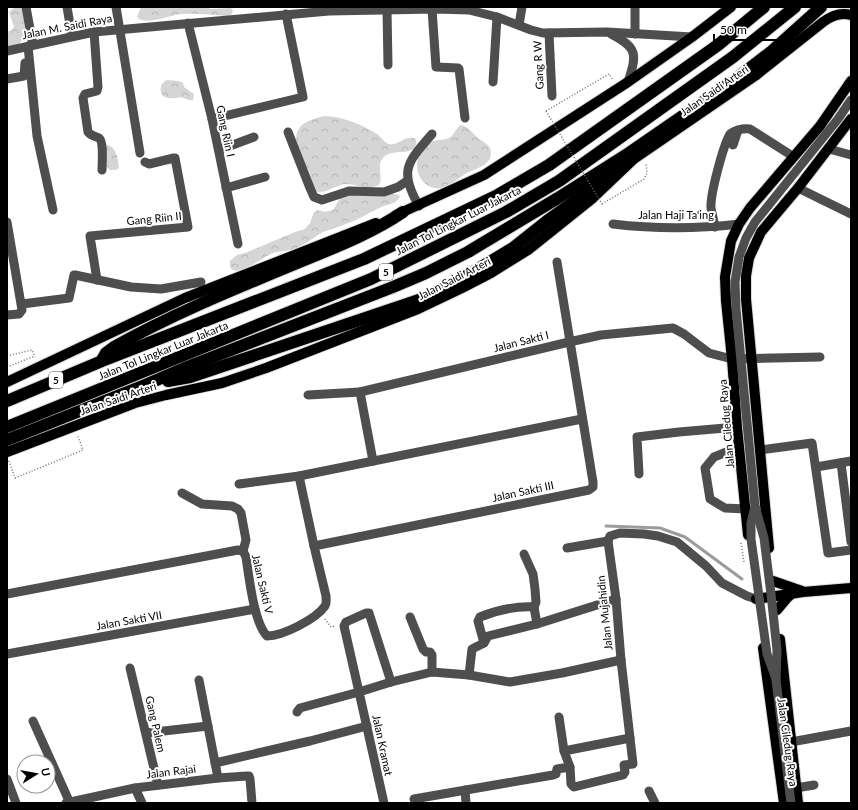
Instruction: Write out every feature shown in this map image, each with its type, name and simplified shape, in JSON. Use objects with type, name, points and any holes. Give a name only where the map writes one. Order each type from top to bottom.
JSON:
[{"type":"highway","name":"Jalan Tol Lingkar Luar Jakarta","points":[[7,401],[102,361],[364,259],[496,196],[549,165],[718,45],[764,7]]},
{"type":"highway","name":"Jalan Tol Lingkar Luar Jakarta","points":[[7,427],[370,279],[506,212],[559,181],[733,57],[795,7]]},
{"type":"highway","points":[[7,440],[187,367],[392,287],[426,273],[468,252],[629,153],[732,82],[772,51],[821,7]]},
{"type":"highway","points":[[145,385],[190,376],[422,299],[464,278],[513,248],[547,221],[634,159]]},
{"type":"highway","points":[[102,361],[106,353],[114,347],[162,322],[239,287],[368,233],[386,224],[403,212]]},
{"type":"main road","points":[[8,379],[185,298],[418,206],[484,175],[628,82],[692,38],[731,7]]},
{"type":"main road","name":"Jalan Saidi Arteri","points":[[7,452],[135,403],[222,383],[266,368],[448,296],[492,273],[528,250],[593,198],[634,159],[755,76],[827,19],[840,14],[851,15]]},
{"type":"main road","name":"Jalan Ciledug Raya","points":[[784,803],[752,572],[750,507],[739,447],[725,277],[731,241],[739,224],[750,208],[794,157],[834,107],[851,81]]},
{"type":"main road","name":"Jalan Ciledug Raya","points":[[798,803],[772,576],[751,360],[746,299],[746,276],[749,258],[761,232],[798,188],[851,119]]},
{"type":"main road","points":[[772,576],[798,593]]},
{"type":"main road","points":[[756,599],[775,595],[851,588]]},
{"type":"main road","points":[[777,610],[787,598],[798,593]]},
{"type":"main road","points":[[769,694],[786,691]]},
{"type":"street","points":[[26,7],[37,136],[53,210]]},
{"type":"street","points":[[67,7],[72,36]]},
{"type":"street","points":[[116,7],[140,153]]},
{"type":"street","points":[[519,25],[522,7]]},
{"type":"street","points":[[635,7],[635,34]]},
{"type":"street","points":[[435,8],[436,67],[459,68],[465,118]]},
{"type":"street","name":"Jalan M. Saidi Raya","points":[[7,51],[72,36],[120,28],[188,23],[262,12],[286,14],[329,9],[435,8],[469,10],[497,17],[531,30],[549,33],[607,32],[692,38]]},
{"type":"street","points":[[388,65],[392,9]]},
{"type":"street","points":[[212,119],[303,97],[286,14]]},
{"type":"street","points":[[493,82],[497,17]]},
{"type":"street","name":"Gang Riin I","points":[[188,23],[212,119],[238,244]]},
{"type":"street","points":[[94,32],[98,87],[97,91],[84,94],[83,98],[88,132],[89,134],[100,139],[102,143],[102,170]]},
{"type":"street","name":"Jalan M. Saidi Raya","points":[[607,32],[626,42],[632,50],[635,62],[628,82]]},
{"type":"street","name":"Gang R W","points":[[549,33],[552,96]]},
{"type":"street","points":[[7,79],[24,76],[29,45]]},
{"type":"street","points":[[791,803],[776,680],[777,650],[764,538],[750,507],[735,282],[739,257],[746,238],[755,222],[838,119],[851,100]]},
{"type":"street","points":[[715,227],[711,207],[712,198],[716,177],[730,134],[744,128],[750,129],[794,157]]},
{"type":"street","points":[[733,145],[738,130]]},
{"type":"street","points":[[288,132],[314,197],[322,200],[349,191],[384,192],[398,187],[407,181]]},
{"type":"street","points":[[418,206],[407,181],[407,167],[414,155],[432,134]]},
{"type":"street","points":[[219,150],[254,137]]},
{"type":"street","points":[[829,149],[851,155]]},
{"type":"street","name":"Gang Riin II","points":[[97,280],[90,236],[188,227],[175,158],[149,164],[145,162]]},
{"type":"street","points":[[226,188],[265,177]]},
{"type":"street","points":[[798,188],[851,214]]},
{"type":"street","points":[[7,222],[22,304],[22,310],[19,314],[7,315]]},
{"type":"street","name":"Jalan Haji Ta'ing","points":[[613,224],[637,227],[715,227],[739,224]]},
{"type":"street","name":"Jalan Sakti III","points":[[314,546],[589,490],[593,487],[594,482],[569,342],[557,262]]},
{"type":"street","points":[[22,304],[69,298],[74,275],[131,287],[161,289],[201,282]]},
{"type":"street","name":"Jalan Sakti I","points":[[308,395],[360,392],[601,335],[673,328],[709,352],[732,359],[751,360],[820,357]]},
{"type":"street","points":[[360,392],[374,461]]},
{"type":"street","points":[[239,484],[299,476],[582,419]]},
{"type":"street","points":[[638,474],[637,437],[737,427]]},
{"type":"street","points":[[760,450],[812,443],[828,553],[851,550]]},
{"type":"street","points":[[739,447],[714,457],[705,468],[710,499],[725,508],[750,507]]},
{"type":"street","points":[[816,467],[851,461]]},
{"type":"street","points":[[841,463],[851,542]]},
{"type":"street","points":[[299,476],[314,546]]},
{"type":"street","points":[[7,594],[238,550],[243,552],[246,540],[241,513],[238,509],[232,506],[202,504],[182,493]]},
{"type":"street","points":[[567,548],[608,541],[610,536],[620,533],[658,536],[677,542],[706,566],[722,583],[751,598],[756,599]]},
{"type":"street","name":"Jalan Mujahidin","points":[[297,712],[300,708],[432,672],[469,675],[510,682],[562,673],[621,660],[616,599],[608,541]]},
{"type":"street","name":"Jalan Sakti V","points":[[243,552],[246,557],[255,609],[263,632],[267,636],[277,634],[304,622],[325,606],[326,596],[314,546]]},
{"type":"street","points":[[524,554],[533,574],[536,595],[534,607],[537,624]]},
{"type":"street","points":[[469,675],[472,649],[484,643],[488,636],[537,624],[616,599]]},
{"type":"street","points":[[484,643],[478,621],[480,617],[493,611],[513,607],[534,607]]},
{"type":"street","name":"Jalan Sakti VII","points":[[7,654],[255,609]]},
{"type":"street","name":"Jalan Kramat","points":[[384,803],[344,626],[346,622],[369,613],[391,682]]},
{"type":"street","points":[[410,617],[423,649],[426,652],[430,652],[432,655],[432,672]]},
{"type":"street","points":[[559,717],[564,751],[570,767],[571,784],[574,787],[623,775],[625,772],[624,765],[633,764],[621,660]]},
{"type":"street","name":"Gang Palem","points":[[130,668],[158,786]]},
{"type":"street","points":[[199,680],[218,778]]},
{"type":"street","points":[[33,721],[68,802]]},
{"type":"street","points":[[146,734],[208,726]]},
{"type":"street","points":[[215,763],[310,741],[366,726]]},
{"type":"street","points":[[791,742],[851,731]]},
{"type":"street","points":[[564,751],[630,738]]},
{"type":"street","points":[[414,800],[553,775],[556,774],[557,769],[570,767]]},
{"type":"street","name":"Jalan Rajai","points":[[68,802],[135,788],[218,778],[249,776],[252,803]]},
{"type":"street","points":[[7,779],[16,803]]},
{"type":"street","points":[[796,788],[814,785]]},
{"type":"street","points":[[135,788],[142,803]]},
{"type":"street","points":[[465,790],[466,803]]},
{"type":"street","points":[[649,791],[655,803]]},
{"type":"path","points":[[619,88],[609,74],[546,111],[602,204],[644,179],[647,173],[647,165]]},
{"type":"path","points":[[7,356],[32,350],[39,366]]},
{"type":"path","points":[[7,367],[35,356]]},
{"type":"path","points":[[7,458],[15,478],[83,450],[80,441]]},
{"type":"path","points":[[741,542],[743,562]]},
{"type":"green space","points":[[15,7],[24,7],[28,33],[19,44],[7,47],[7,32],[14,27],[9,12]]},
{"type":"green space","points":[[141,7],[206,7],[211,9],[231,8],[233,11],[231,15],[227,16],[183,14],[146,21],[137,17]]},
{"type":"green space","points":[[167,80],[179,81],[183,83],[184,87],[194,94],[193,100],[163,96],[161,87]]},
{"type":"green space","points":[[324,116],[345,119],[359,124],[377,134],[389,144],[412,138],[416,139],[416,145],[414,149],[410,151],[389,154],[382,159],[379,185],[374,187],[364,187],[344,184],[325,191],[317,192],[313,190],[309,171],[301,158],[296,141],[297,134],[302,125],[315,118]]},
{"type":"green space","points":[[461,125],[468,128],[488,145],[491,151],[490,159],[482,166],[467,173],[447,186],[434,188],[429,186],[419,175],[417,164],[420,154],[431,142],[451,137]]},
{"type":"green space","points":[[107,145],[115,151],[119,168],[116,170],[110,170],[106,166],[105,146]]},
{"type":"green space","points":[[343,193],[394,194],[399,195],[400,197],[396,202],[323,232],[297,248],[273,253],[240,270],[234,271],[231,268],[230,261],[237,255],[305,229],[310,223],[314,212],[318,210],[325,212],[333,210]]},
{"type":"waterway","points":[[606,526],[660,528],[685,537],[742,579]]}]
